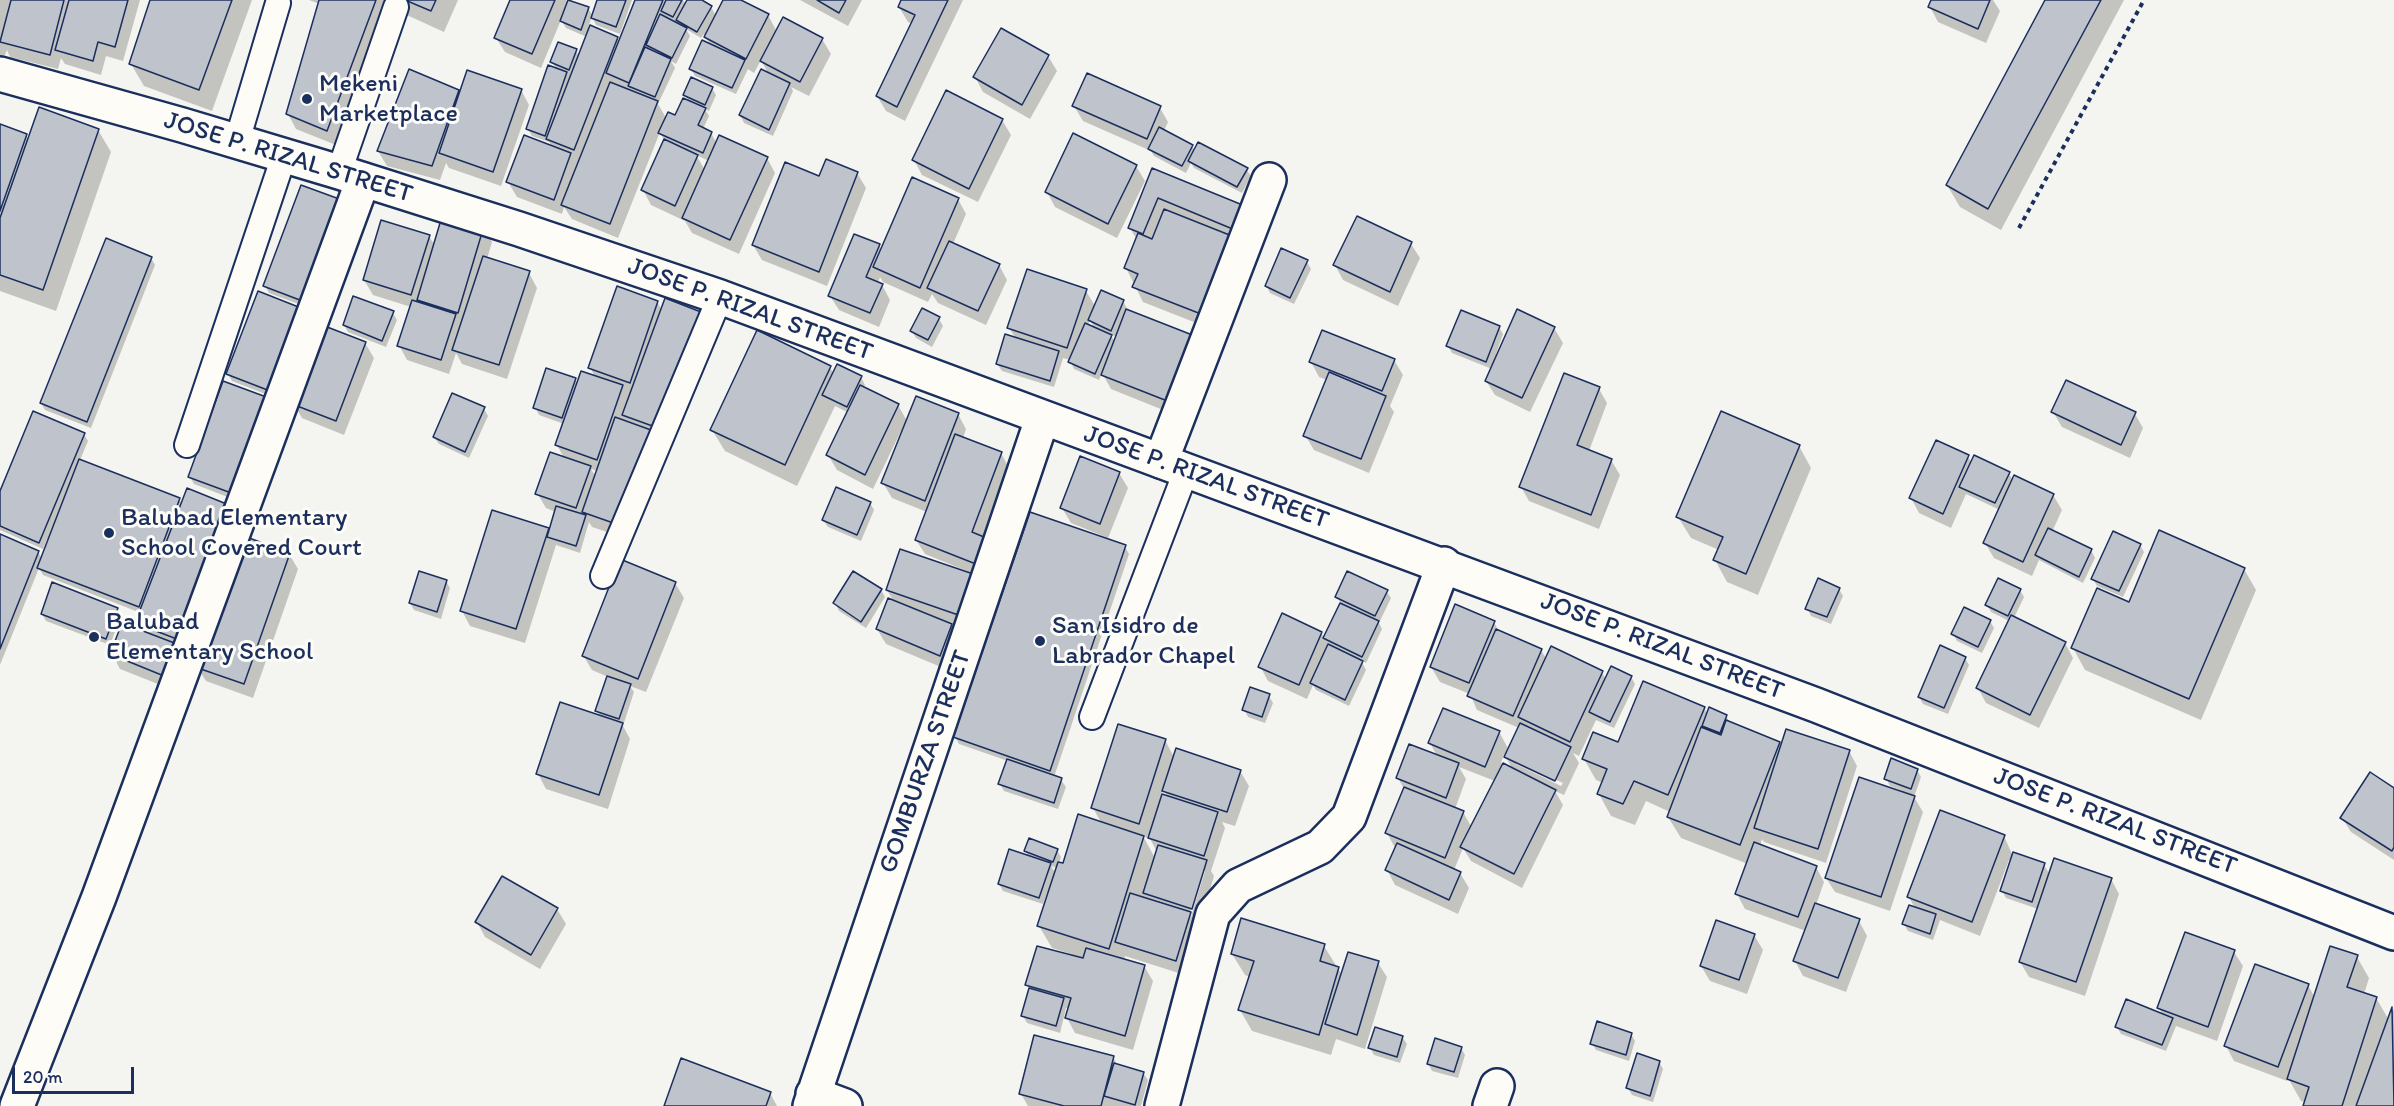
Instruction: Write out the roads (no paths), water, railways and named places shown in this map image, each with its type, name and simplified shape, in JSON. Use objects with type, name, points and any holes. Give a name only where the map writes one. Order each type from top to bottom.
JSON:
[{"type":"street","name":"JOSE P. RIZAL STREET","points":[[0,74],[351,176],[720,297],[1042,418],[1444,564],[1816,705],[2394,933]]},
{"type":"street","points":[[17,1106],[99,897],[351,176]]},
{"type":"street","points":[[1174,466],[1269,180]]},
{"type":"street","name":"GOMBURZA STREET","points":[[812,1100],[1042,418]]},
{"type":"street","points":[[1162,1106],[1213,914],[1238,886],[1320,848],[1348,817],[1444,564]]},
{"type":"street","points":[[812,1100],[845,1106]]},
{"type":"lane","points":[[237,141],[278,3]]},
{"type":"lane","points":[[351,176],[396,7]]},
{"type":"lane","points":[[187,445],[284,156]]},
{"type":"lane","points":[[603,576],[720,297]]},
{"type":"lane","points":[[1092,717],[1174,466]]},
{"type":"place","name":"Mekeni Marketplace","points":[[307,99]]},
{"type":"place","name":"Balubad Elementary School Covered Court","points":[[109,533]]},
{"type":"place","name":"Balubad Elementary School","points":[[94,637]]},
{"type":"place","name":"San Isidro de Labrador Chapel","points":[[1040,641]]}]
